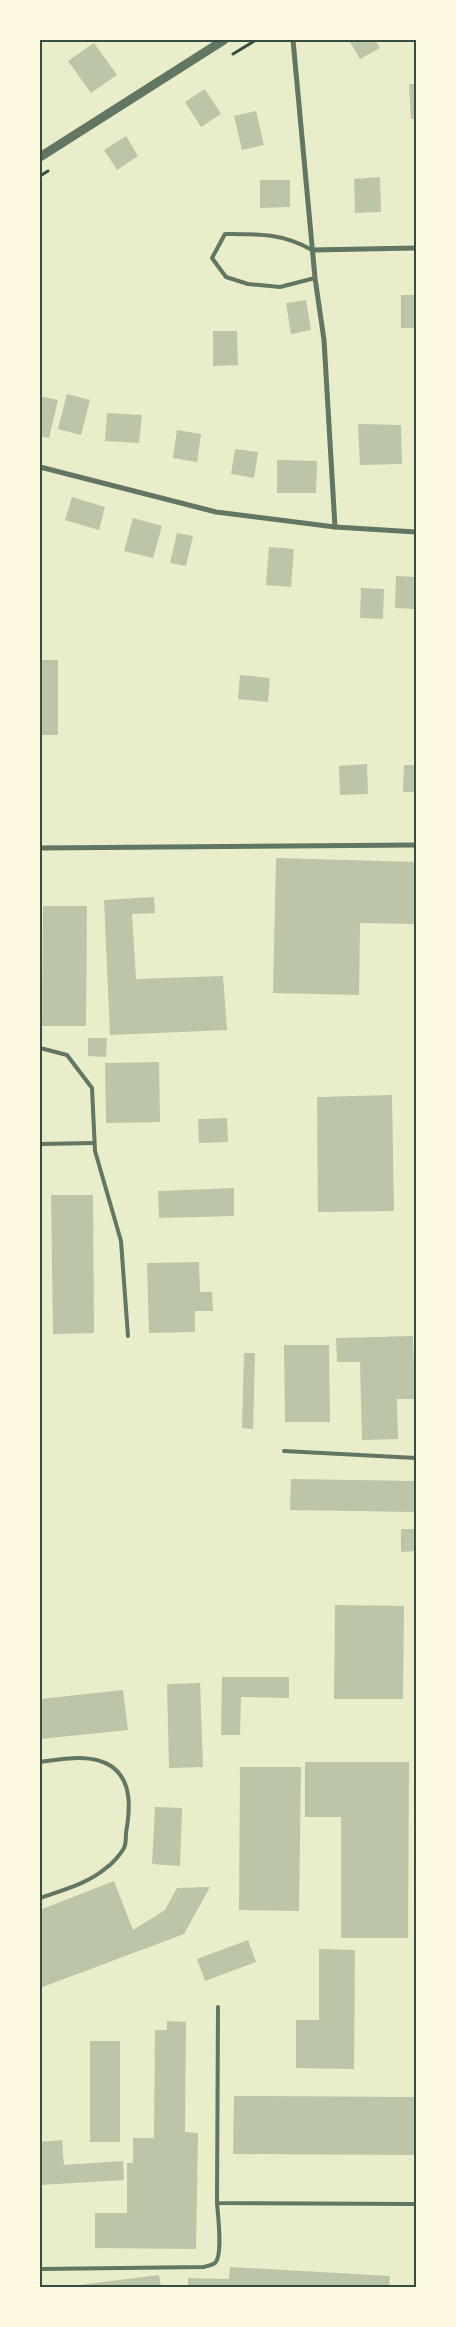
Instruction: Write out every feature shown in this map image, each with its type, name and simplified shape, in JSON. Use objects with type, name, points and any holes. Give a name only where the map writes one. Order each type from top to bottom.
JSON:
[{"type":"street","points":[[40,157],[224,40]]},
{"type":"street","points":[[293,40],[312,250],[324,340],[334,527]]},
{"type":"street","points":[[312,250],[416,248]]},
{"type":"street","points":[[40,467],[216,512],[334,527],[416,532]]},
{"type":"street","points":[[40,848],[416,844]]},
{"type":"lane","points":[[312,250],[294,240],[271,235],[225,234],[212,258],[226,277],[248,284],[280,287],[315,278]]},
{"type":"lane","points":[[40,1048],[67,1055],[92,1088],[95,1151],[121,1241],[128,1336]]},
{"type":"lane","points":[[40,1144],[94,1143]]},
{"type":"lane","points":[[284,1451],[416,1458]]},
{"type":"lane","points":[[40,1762],[73,1758],[96,1760],[110,1766],[120,1775],[126,1787],[130,1813],[124,1848],[107,1868],[88,1881],[40,1898]]},
{"type":"lane","points":[[40,2269],[204,2267],[214,2264],[219,2258],[217,2203],[218,2007]]},
{"type":"lane","points":[[217,2203],[416,2204]]},
{"type":"building","points":[[349,40],[375,40],[380,48],[360,59]]},
{"type":"building","points":[[94,43],[117,75],[91,93],[68,61]]},
{"type":"building","points":[[409,84],[416,84],[416,119],[411,119]]},
{"type":"building","points":[[205,89],[221,114],[201,127],[185,102]]},
{"type":"building","points":[[256,111],[264,145],[242,150],[234,116]]},
{"type":"building","points":[[126,136],[138,156],[117,170],[104,150]]},
{"type":"building","points":[[380,177],[381,212],[355,213],[354,179]]},
{"type":"building","points":[[260,180],[290,180],[290,207],[260,208]]},
{"type":"building","points":[[401,295],[416,295],[416,328],[401,328]]},
{"type":"building","points":[[306,300],[311,330],[291,334],[286,303]]},
{"type":"building","points":[[213,331],[237,331],[238,365],[213,366]]},
{"type":"building","points":[[67,394],[90,400],[81,435],[58,429]]},
{"type":"building","points":[[40,396],[58,400],[49,438],[40,436]]},
{"type":"building","points":[[107,413],[142,415],[139,443],[105,441]]},
{"type":"building","points":[[358,424],[401,425],[402,464],[360,465]]},
{"type":"building","points":[[177,430],[201,434],[197,462],[173,458]]},
{"type":"building","points":[[235,449],[258,452],[254,478],[231,474]]},
{"type":"building","points":[[277,460],[317,461],[316,493],[277,493]]},
{"type":"building","points":[[72,497],[105,507],[99,530],[65,520]]},
{"type":"building","points":[[133,518],[162,526],[153,558],[124,551]]},
{"type":"building","points":[[177,533],[193,536],[186,566],[170,563]]},
{"type":"building","points":[[269,547],[294,549],[291,587],[266,585]]},
{"type":"building","points":[[396,576],[416,577],[416,609],[395,608]]},
{"type":"building","points":[[361,588],[384,589],[383,619],[360,618]]},
{"type":"building","points":[[40,660],[58,660],[58,735],[40,735]]},
{"type":"building","points":[[240,675],[270,678],[268,702],[238,699]]},
{"type":"building","points":[[367,764],[368,794],[340,795],[339,766]]},
{"type":"building","points":[[404,765],[416,765],[416,792],[403,792]]},
{"type":"building","points":[[276,858],[416,862],[416,924],[360,923],[359,995],[273,993]]},
{"type":"building","points":[[154,897],[155,913],[132,914],[136,979],[223,976],[227,1030],[110,1035],[104,900]]},
{"type":"building","points":[[43,906],[87,906],[86,1026],[42,1026]]},
{"type":"building","points":[[88,1038],[107,1038],[106,1057],[88,1056]]},
{"type":"building","points":[[159,1062],[160,1122],[106,1123],[105,1063]]},
{"type":"building","points":[[392,1095],[394,1211],[318,1212],[317,1097]]},
{"type":"building","points":[[227,1118],[228,1142],[199,1143],[198,1119]]},
{"type":"building","points":[[234,1188],[234,1216],[159,1218],[158,1191]]},
{"type":"building","points":[[51,1195],[93,1195],[94,1333],[53,1334]]},
{"type":"building","points":[[199,1262],[200,1292],[212,1292],[213,1311],[195,1311],[195,1332],[149,1333],[147,1263]]},
{"type":"building","points":[[413,1336],[415,1399],[397,1399],[398,1439],[362,1440],[360,1362],[337,1362],[336,1338]]},
{"type":"building","points":[[284,1345],[329,1345],[330,1422],[285,1422]]},
{"type":"building","points":[[244,1353],[255,1353],[253,1429],[242,1428]]},
{"type":"building","points":[[291,1479],[416,1481],[416,1512],[290,1510]]},
{"type":"building","points":[[401,1529],[416,1529],[416,1551],[401,1552]]},
{"type":"building","points":[[335,1605],[404,1606],[403,1699],[334,1699]]},
{"type":"building","points":[[222,1677],[289,1677],[289,1698],[241,1697],[240,1735],[221,1735]]},
{"type":"building","points":[[200,1683],[203,1767],[169,1768],[167,1684]]},
{"type":"building","points":[[123,1690],[128,1730],[40,1739],[40,1699]]},
{"type":"building","points":[[305,1762],[409,1762],[408,1938],[341,1938],[341,1817],[305,1817]]},
{"type":"building","points":[[240,1767],[301,1767],[299,1911],[239,1910]]},
{"type":"building","points":[[155,1807],[182,1808],[180,1866],[152,1864]]},
{"type":"building","points":[[114,1881],[133,1930],[165,1910],[177,1888],[210,1887],[184,1934],[40,1988],[40,1910]]},
{"type":"building","points":[[248,1940],[256,1962],[205,1981],[197,1959]]},
{"type":"building","points":[[319,1949],[355,1950],[354,2069],[296,2068],[296,2020],[319,2020]]},
{"type":"building","points":[[167,2021],[186,2022],[185,2132],[198,2133],[196,2249],[95,2248],[95,2213],[127,2213],[127,2163],[133,2163],[133,2138],[154,2138],[155,2030],[167,2030]]},
{"type":"building","points":[[90,2041],[120,2041],[120,2142],[90,2142]]},
{"type":"building","points":[[234,2096],[416,2097],[416,2155],[233,2154]]},
{"type":"building","points":[[62,2140],[64,2165],[123,2161],[124,2180],[40,2185],[40,2142]]},
{"type":"building","points":[[230,2267],[390,2276],[389,2287],[188,2287],[188,2278],[229,2279]]},
{"type":"building","points":[[159,2275],[161,2287],[71,2287],[71,2286]]}]
